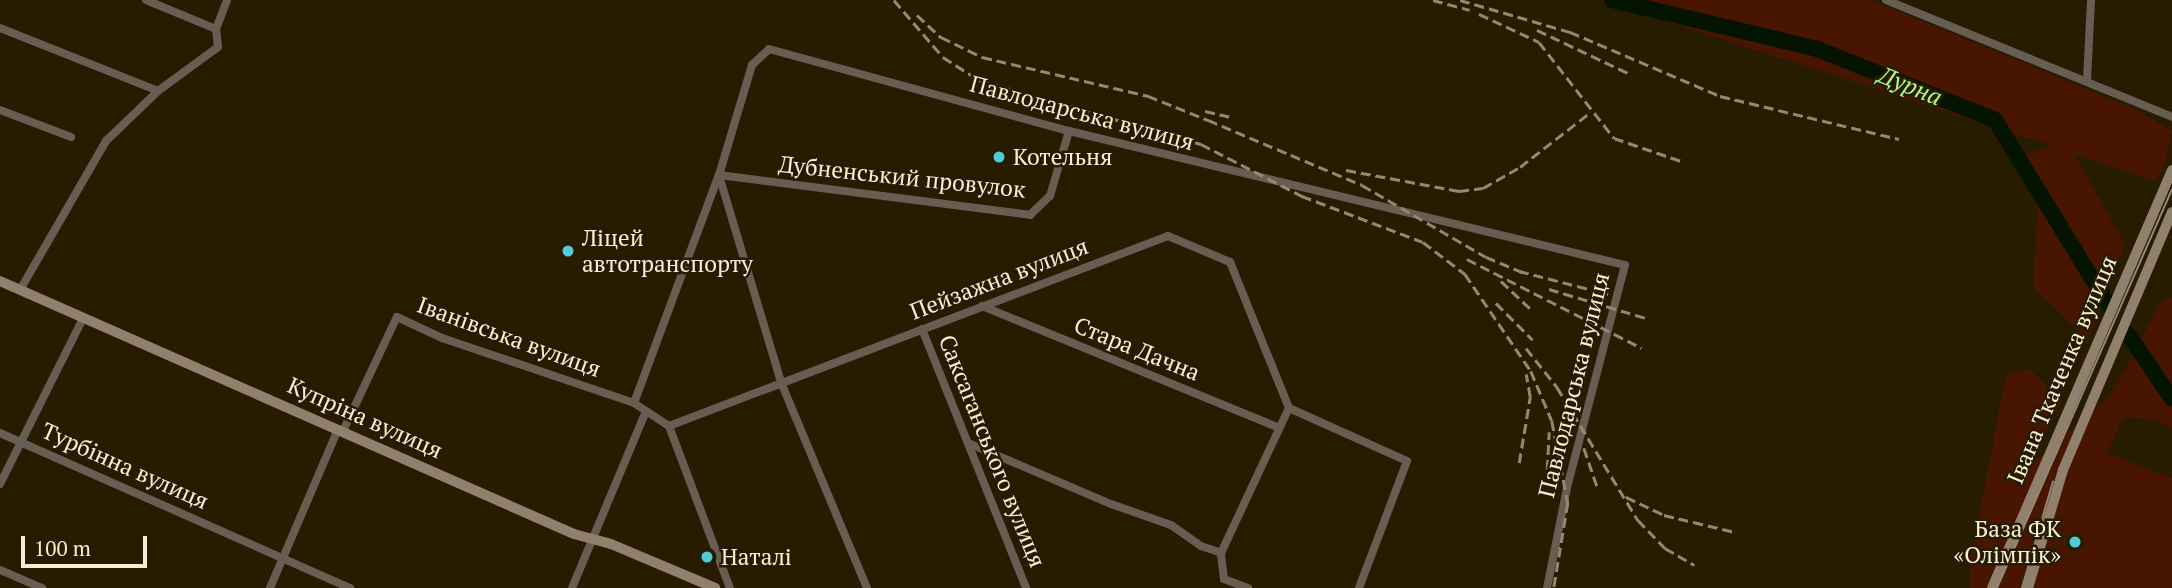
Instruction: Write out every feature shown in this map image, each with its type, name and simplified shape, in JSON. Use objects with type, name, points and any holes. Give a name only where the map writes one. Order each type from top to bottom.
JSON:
[{"type":"main road","name":"Івана Ткаченка вулиця","points":[[1992,588],[2172,170]]},
{"type":"main road","name":"Івана Ткаченка вулиця","points":[[2028,588],[2063,471],[2172,212]]},
{"type":"main road","name":"Купріна вулиця","points":[[0,281],[593,539],[715,588]]},
{"type":"street","points":[[146,0],[216,29]]},
{"type":"street","points":[[20,290],[106,141],[158,91],[218,47],[216,29],[227,0]]},
{"type":"street","points":[[1886,0],[2172,117]]},
{"type":"street","points":[[2087,80],[2091,0]]},
{"type":"street","points":[[0,28],[158,91]]},
{"type":"street","name":"Павлодарська вулиця","points":[[719,175],[752,65],[769,49],[1069,131],[1625,265],[1567,488],[1547,588]]},
{"type":"street","points":[[0,110],[71,137]]},
{"type":"street","name":"Дубненський провулок","points":[[719,175],[1030,215],[1050,196],[1069,131]]},
{"type":"street","points":[[719,175],[781,382],[867,588]]},
{"type":"street","points":[[634,403],[719,175]]},
{"type":"street","name":"Пейзажна вулиця","points":[[781,382],[1168,236],[1230,262],[1289,408]]},
{"type":"street","name":"Стара Дачна","points":[[982,306],[1277,427]]},
{"type":"street","points":[[0,484],[83,317]]},
{"type":"street","name":"Іванівська вулиця","points":[[341,430],[397,317],[442,338],[634,403],[669,426]]},
{"type":"street","name":"Саксаганського вулиця","points":[[922,329],[1026,588]]},
{"type":"street","points":[[730,588],[669,426],[781,382]]},
{"type":"street","points":[[1216,588],[1224,579],[1222,553],[1277,427],[1289,408],[1407,461],[1359,588]]},
{"type":"street","points":[[572,588],[646,411]]},
{"type":"street","points":[[270,588],[341,430]]},
{"type":"street","name":"Турбінна вулиця","points":[[0,433],[350,588]]},
{"type":"street","points":[[968,443],[1111,504],[1171,525],[1201,546],[1222,553]]},
{"type":"street","points":[[0,570],[42,588]]},
{"type":"street","points":[[1224,579],[1248,588]]},
{"type":"shaded area","points":[[1600,0],[1871,0],[2135,109],[2172,131],[2165,164],[2155,181],[2074,154],[2125,244],[2088,340],[2033,287],[2038,207],[2025,154],[2053,146]]},
{"type":"shaded area","points":[[2172,298],[2172,429],[2157,420],[2123,417],[2107,453],[2172,478],[2172,588],[1970,588],[1971,558],[2006,375],[2029,369],[2062,401],[2026,469],[2110,396],[2163,299]]},
{"type":"waterway","name":"Дурна","points":[[1612,0],[1817,49],[1995,120],[2109,306]]},
{"type":"waterway","name":"Дурна","points":[[2128,334],[2172,399]]},
{"type":"tram line","points":[[1997,588],[2172,190]]},
{"type":"tram line","points":[[2022,588],[2053,481]]},
{"type":"railway","points":[[894,0],[943,57],[979,80],[1201,144],[1302,196],[1423,242],[1465,274],[1531,371],[1552,421],[1568,503],[1554,588]]},
{"type":"railway","points":[[1433,0],[1470,10]]},
{"type":"railway","points":[[1460,0],[1570,32],[1720,96],[1899,139]]},
{"type":"railway","points":[[1479,14],[1539,42],[1614,138],[1681,161]]},
{"type":"railway","points":[[917,15],[941,37],[982,57],[1148,96],[1362,185],[1486,257],[1527,274]]},
{"type":"railway","points":[[1537,30],[1632,75]]},
{"type":"railway","points":[[1205,111],[1232,117]]},
{"type":"railway","points":[[1346,170],[1459,191],[1483,188],[1520,167],[1588,114]]},
{"type":"railway","points":[[1467,259],[1642,348]]},
{"type":"railway","points":[[1519,271],[1608,294]]},
{"type":"railway","points":[[1501,281],[1533,311]]},
{"type":"railway","points":[[1549,289],[1649,319]]},
{"type":"railway","points":[[1496,303],[1533,340]]},
{"type":"railway","points":[[1526,348],[1557,387],[1638,520],[1665,548],[1694,565]]},
{"type":"railway","points":[[1519,463],[1530,397],[1526,374]]},
{"type":"railway","points":[[1547,470],[1549,432]]},
{"type":"railway","points":[[1584,448],[1597,486]]},
{"type":"railway","points":[[1626,497],[1664,515],[1735,532]]},
{"type":"place","name":"Котельня","points":[[999,157]]},
{"type":"place","name":"Ліцей автотранспорту","points":[[568,251]]},
{"type":"place","name":"База ФК «Олімпік»","points":[[2075,542]]},
{"type":"place","name":"Наталі","points":[[707,557]]}]
